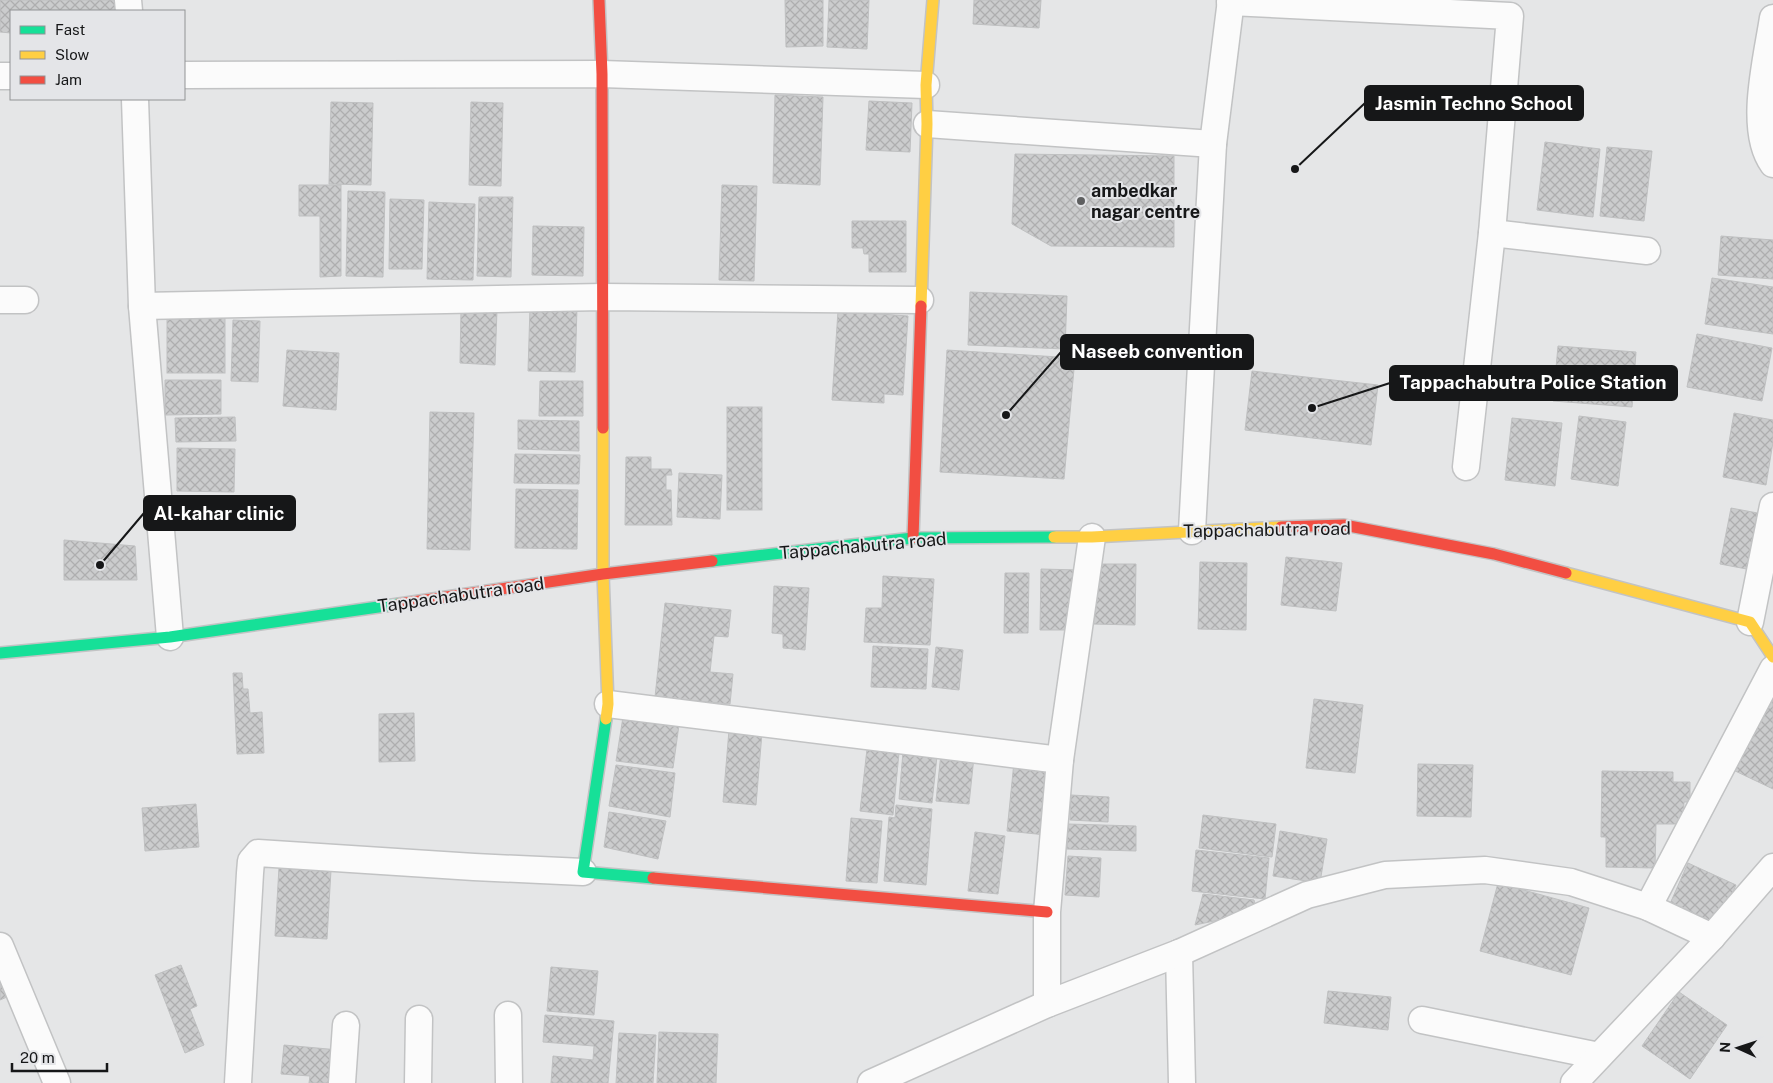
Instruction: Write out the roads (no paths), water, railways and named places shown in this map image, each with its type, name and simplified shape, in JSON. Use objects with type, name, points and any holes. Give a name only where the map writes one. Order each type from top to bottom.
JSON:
[{"type":"street","points":[[583,872],[608,704],[603,574],[602,74],[599,0]]},
{"type":"street","points":[[913,538],[927,124],[926,85],[932,0]]},
{"type":"street","points":[[1192,531],[1213,144],[1230,1],[1510,16],[1492,233],[1466,467]]},
{"type":"street","points":[[1773,18],[1760,107],[1763,140],[1773,164]]},
{"type":"street","points":[[185,75],[602,74],[926,85]]},
{"type":"street","points":[[135,100],[142,306],[170,637]]},
{"type":"street","points":[[927,124],[1213,144]]},
{"type":"street","points":[[1492,233],[1647,251]]},
{"type":"street","points":[[142,306],[603,297],[920,300]]},
{"type":"street","points":[[1773,506],[1758,620],[1773,657]]},
{"type":"street","name":"Tappachabutra road","points":[[0,653],[170,637],[603,574],[913,538],[1092,537],[1344,525],[1494,554],[1758,620]]},
{"type":"street","points":[[1047,1004],[1047,912],[1060,760],[1092,537]]},
{"type":"street","points":[[1648,907],[1773,669]]},
{"type":"street","points":[[608,704],[1060,760]]},
{"type":"street","points":[[238,1083],[250,873],[252,861],[258,852],[474,867],[583,872],[1047,912]]},
{"type":"street","points":[[1574,1083],[1712,937],[1773,867]]},
{"type":"street","points":[[871,1083],[1047,1004],[1179,953],[1307,895],[1385,874],[1485,870],[1571,882],[1648,907],[1712,937]]},
{"type":"street","points":[[0,946],[57,1083]]},
{"type":"street","points":[[1179,953],[1182,1083]]},
{"type":"street","points":[[508,1015],[508,1083]]},
{"type":"street","points":[[418,1083],[419,1018]]},
{"type":"street","points":[[1422,1020],[1599,1056]]},
{"type":"street","points":[[342,1083],[346,1025]]},
{"type":"place","name":"Jasmin Techno School","points":[[1295,169]]},
{"type":"place","name":"ambedkar nagar centre","points":[[1081,201]]},
{"type":"place","name":"Tappachabutra Police Station","points":[[1312,408]]},
{"type":"place","name":"Naseeb convention","points":[[1006,415]]},
{"type":"place","name":"Al-kahar clinic","points":[[100,565]]}]
